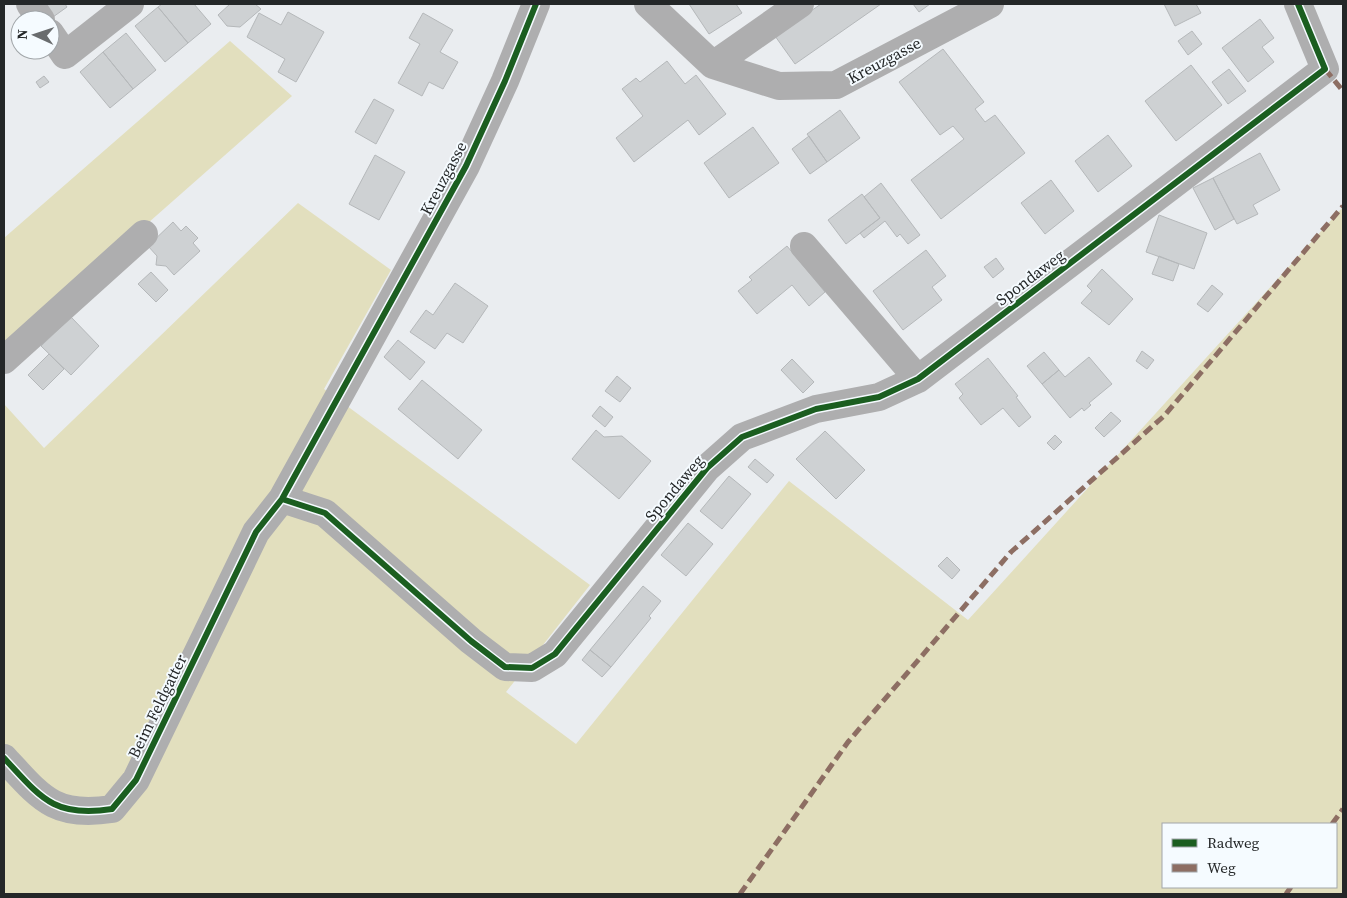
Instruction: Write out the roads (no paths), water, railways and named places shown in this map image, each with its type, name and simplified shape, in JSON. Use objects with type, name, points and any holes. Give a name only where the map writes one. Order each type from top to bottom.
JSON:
[{"type":"street","points":[[60,49],[64,55],[130,4]]},
{"type":"street","name":"Kreuzgasse","points":[[282,498],[466,166],[536,4]]},
{"type":"street","name":"Kreuzgasse","points":[[648,4],[713,65],[779,86],[836,85],[990,4]]},
{"type":"street","points":[[713,65],[800,4]]},
{"type":"street","name":"Spondaweg","points":[[282,498],[325,513],[471,641],[505,667],[532,668],[555,654],[707,468],[742,437],[816,409],[880,397],[918,380],[1325,69],[1298,4]]},
{"type":"street","points":[[4,360],[144,234]]},
{"type":"street","points":[[804,246],[918,380]]},
{"type":"street","name":"Beim Feldgatter","points":[[4,758],[29,785],[56,806],[86,813],[112,809],[136,780],[256,532],[282,498]]}]
